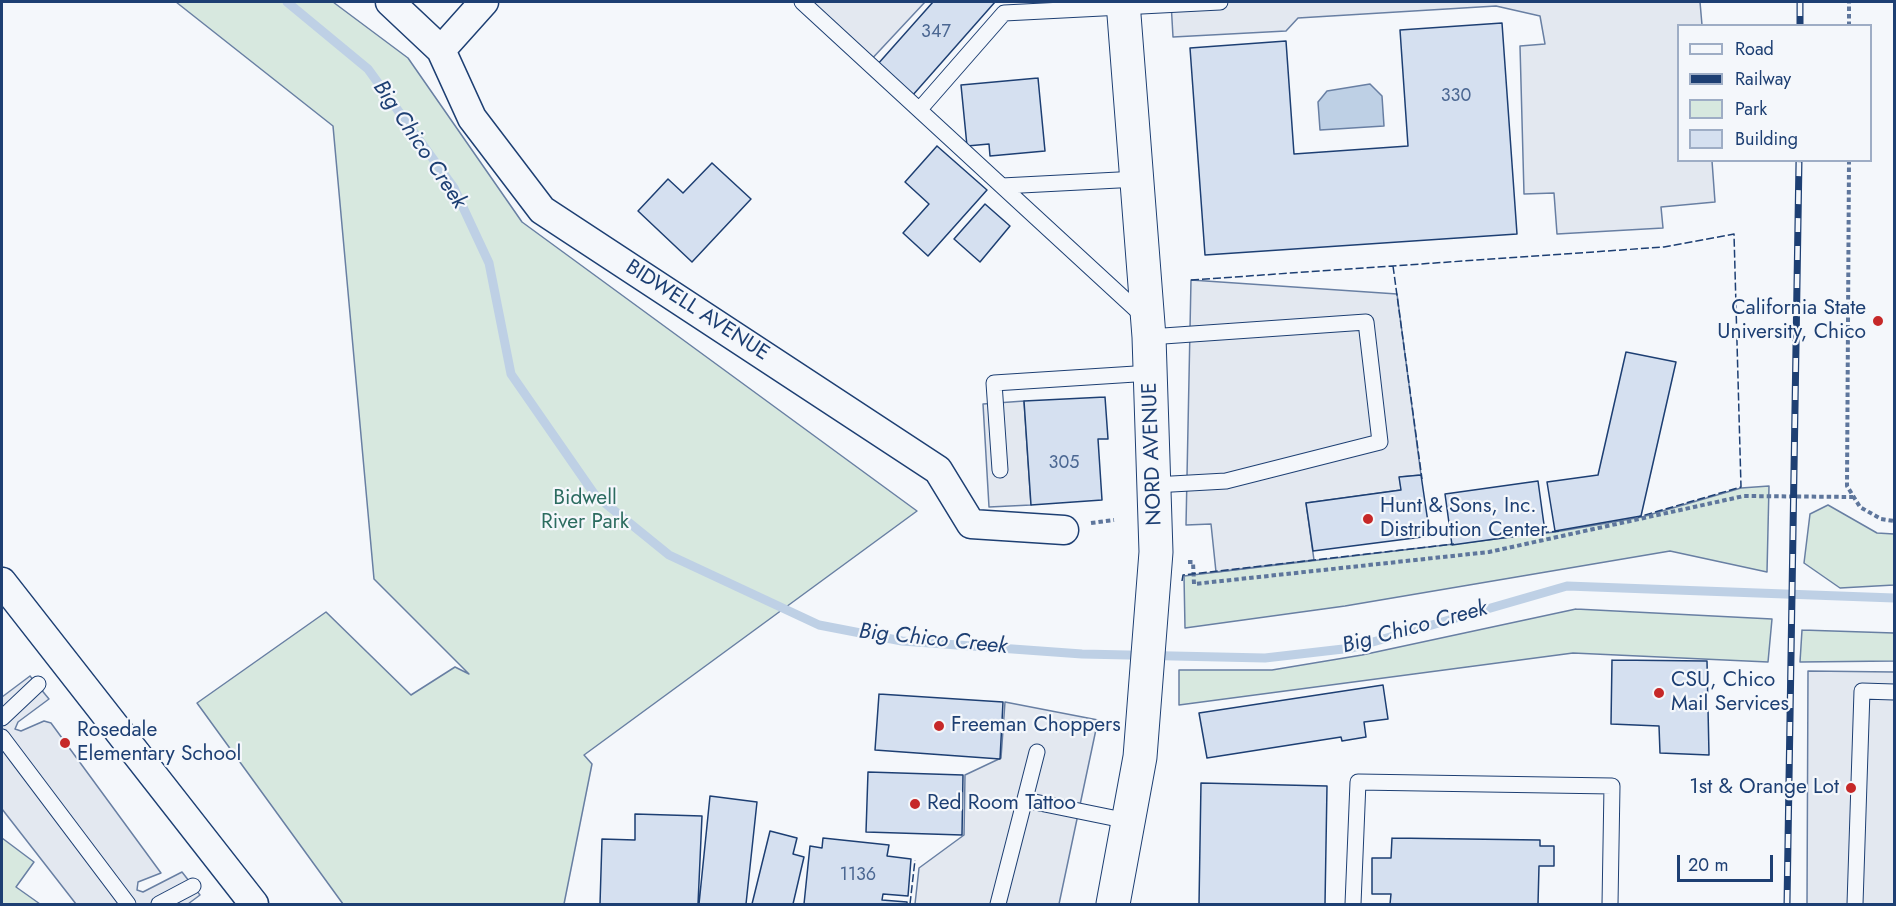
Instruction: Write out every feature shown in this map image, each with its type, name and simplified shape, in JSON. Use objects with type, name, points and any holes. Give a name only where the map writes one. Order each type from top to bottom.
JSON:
[{"type":"main road","name":"NORD AVENUE","points":[[1113,904],[1140,757],[1155,552],[1151,372],[1123,4]]},
{"type":"street","name":"BIDWELL AVENUE","points":[[390,2],[441,50],[472,118],[542,210],[938,470],[971,524],[1064,530]]},
{"type":"street","points":[[441,50],[484,2]]},
{"type":"street","points":[[2,582],[254,904]]},
{"type":"lane","points":[[802,2],[1002,186],[1148,329],[1366,322],[1380,442],[1226,481],[1154,485]]},
{"type":"lane","points":[[920,110],[1004,13],[1123,4],[1220,2]]},
{"type":"lane","points":[[1002,186],[1138,179]]},
{"type":"lane","points":[[1000,470],[994,383],[1151,372]]},
{"type":"lane","points":[[2,718],[38,684]]},
{"type":"lane","points":[[1855,904],[1862,691],[1894,692]]},
{"type":"lane","points":[[2,737],[128,904]]},
{"type":"lane","points":[[998,904],[1036,752]]},
{"type":"lane","points":[[1353,904],[1358,782],[1612,786],[1610,904]]},
{"type":"lane","points":[[1025,800],[1128,821]]},
{"type":"lane","points":[[159,904],[193,886]]},
{"type":"path","points":[[1849,2],[1849,24]]},
{"type":"path","points":[[1848,162],[1847,486],[1860,507],[1881,519],[1894,521]]},
{"type":"path","points":[[1181,562],[1193,562],[1194,584],[1490,552],[1744,496],[1853,497]]},
{"type":"path","points":[[1098,522],[1114,520]]},
{"type":"green space","name":"Bidwell River Park","points":[[176,2],[333,2],[408,58],[522,222],[917,511],[584,755],[592,764],[564,904],[343,904],[197,703],[326,612],[411,695],[455,667],[469,674],[374,579],[333,126]]},
{"type":"green space","points":[[1769,486],[1767,572],[1670,551],[1345,606],[1185,628],[1184,576],[1555,532],[1642,517],[1741,488]]},
{"type":"green space","points":[[1828,505],[1877,533],[1894,534],[1894,585],[1840,588],[1804,563],[1810,514]]},
{"type":"green space","points":[[1576,609],[1772,619],[1768,662],[1573,653],[1179,705],[1179,670],[1272,670],[1362,655]]},
{"type":"green space","points":[[1802,630],[1894,633],[1894,661],[1800,662]]},
{"type":"green space","points":[[2,838],[34,862],[16,887],[40,904],[2,904]]},
{"type":"shaded area","points":[[808,2],[925,2],[868,63]]},
{"type":"shaded area","points":[[1171,2],[1700,2],[1702,24],[1677,24],[1677,162],[1712,162],[1715,202],[1661,207],[1663,228],[1557,234],[1554,193],[1524,194],[1520,46],[1545,44],[1540,16],[1496,6],[1298,18],[1286,31],[1173,37]]},
{"type":"shaded area","points":[[1191,280],[1397,294],[1421,475],[1400,477],[1401,490],[1306,503],[1314,560],[1216,572],[1211,524],[1186,525]]},
{"type":"shaded area","points":[[1024,401],[1031,505],[989,507],[983,404]]},
{"type":"shaded area","name":"1st & Orange Lot","points":[[1808,671],[1894,672],[1894,904],[1807,904]]},
{"type":"shaded area","points":[[30,676],[49,699],[18,722],[15,729],[21,731],[44,721],[51,723],[161,873],[138,882],[137,890],[143,892],[182,872],[200,895],[188,904],[76,904],[2,809],[2,697]]},
{"type":"shaded area","points":[[1005,702],[1098,720],[1059,904],[915,904],[919,868],[964,835],[965,775],[1001,758]]},
{"type":"water","points":[[1370,84],[1382,96],[1384,126],[1320,130],[1318,102],[1327,91]]},
{"type":"building","points":[[933,2],[995,2],[912,96],[877,65]]},
{"type":"building","points":[[1502,23],[1517,234],[1205,255],[1190,48],[1286,41],[1294,154],[1408,146],[1400,30]]},
{"type":"building","points":[[1038,78],[1045,151],[990,156],[989,144],[967,146],[961,85]]},
{"type":"building","points":[[937,146],[987,190],[928,256],[903,233],[929,204],[905,182]]},
{"type":"building","points":[[712,163],[751,199],[692,262],[638,211],[668,179],[683,193]]},
{"type":"building","points":[[985,204],[1010,226],[980,262],[954,239]]},
{"type":"building","points":[[1626,352],[1676,362],[1641,516],[1555,531],[1547,482],[1598,475]]},
{"type":"building","points":[[1105,397],[1108,439],[1098,439],[1102,500],[1031,505],[1024,401]]},
{"type":"building","name":"Hunt & Sons, Inc. Distribution Center","points":[[1421,475],[1430,536],[1313,551],[1306,503],[1401,490],[1399,477]]},
{"type":"building","points":[[1538,481],[1545,532],[1452,545],[1445,494]]},
{"type":"building","name":"CSU, Chico Mail Services","points":[[1612,660],[1707,661],[1709,755],[1660,753],[1659,726],[1611,724]]},
{"type":"building","points":[[1383,685],[1388,719],[1364,722],[1366,737],[1342,741],[1341,737],[1207,758],[1199,713]]},
{"type":"building","name":"Freeman Choppers","points":[[879,694],[1003,702],[1000,759],[875,750]]},
{"type":"building","name":"Red Room Tattoo","points":[[868,772],[963,775],[962,835],[866,832]]},
{"type":"building","points":[[1201,783],[1327,786],[1325,904],[1199,904]]},
{"type":"building","points":[[710,796],[757,802],[746,904],[699,904]]},
{"type":"building","points":[[635,814],[702,816],[698,904],[600,904],[602,839],[635,840]]},
{"type":"building","points":[[770,831],[797,838],[793,854],[804,857],[793,904],[752,904]]},
{"type":"building","points":[[823,838],[889,845],[887,856],[911,859],[908,896],[883,894],[882,900],[907,902],[907,904],[804,904],[810,846],[822,848]]},
{"type":"building","points":[[1392,838],[1540,840],[1540,846],[1554,846],[1554,866],[1539,866],[1538,904],[1390,904],[1391,894],[1372,894],[1372,858],[1391,858]]},
{"type":"waterway","name":"Big Chico Creek","points":[[287,2],[368,69],[454,188],[489,263],[511,374],[595,495],[669,555],[819,625],[902,641],[1082,654],[1265,658],[1352,648],[1567,586],[1894,598]]},
{"type":"railway","points":[[1800,2],[1800,24]]},
{"type":"railway","points":[[1787,904],[1799,162]]},
{"type":"fence","points":[[1191,280],[1664,247],[1734,234],[1741,487],[1638,517]]},
{"type":"fence","points":[[1393,266],[1422,479]]},
{"type":"fence","points":[[1541,533],[1559,531]]},
{"type":"fence","points":[[1182,581],[1183,575],[1454,544]]},
{"type":"fence","points":[[910,904],[915,860]]},
{"type":"place","name":"California State University, Chico","points":[[1878,321]]},
{"type":"place","name":"Hunt & Sons, Inc. Distribution Center","points":[[1368,519]]},
{"type":"place","name":"CSU, Chico Mail Services","points":[[1659,693]]},
{"type":"place","name":"Freeman Choppers","points":[[939,726]]},
{"type":"place","name":"Rosedale Elementary School","points":[[65,743]]},
{"type":"place","name":"1st & Orange Lot","points":[[1851,788]]},
{"type":"place","name":"Red Room Tattoo","points":[[915,804]]}]
